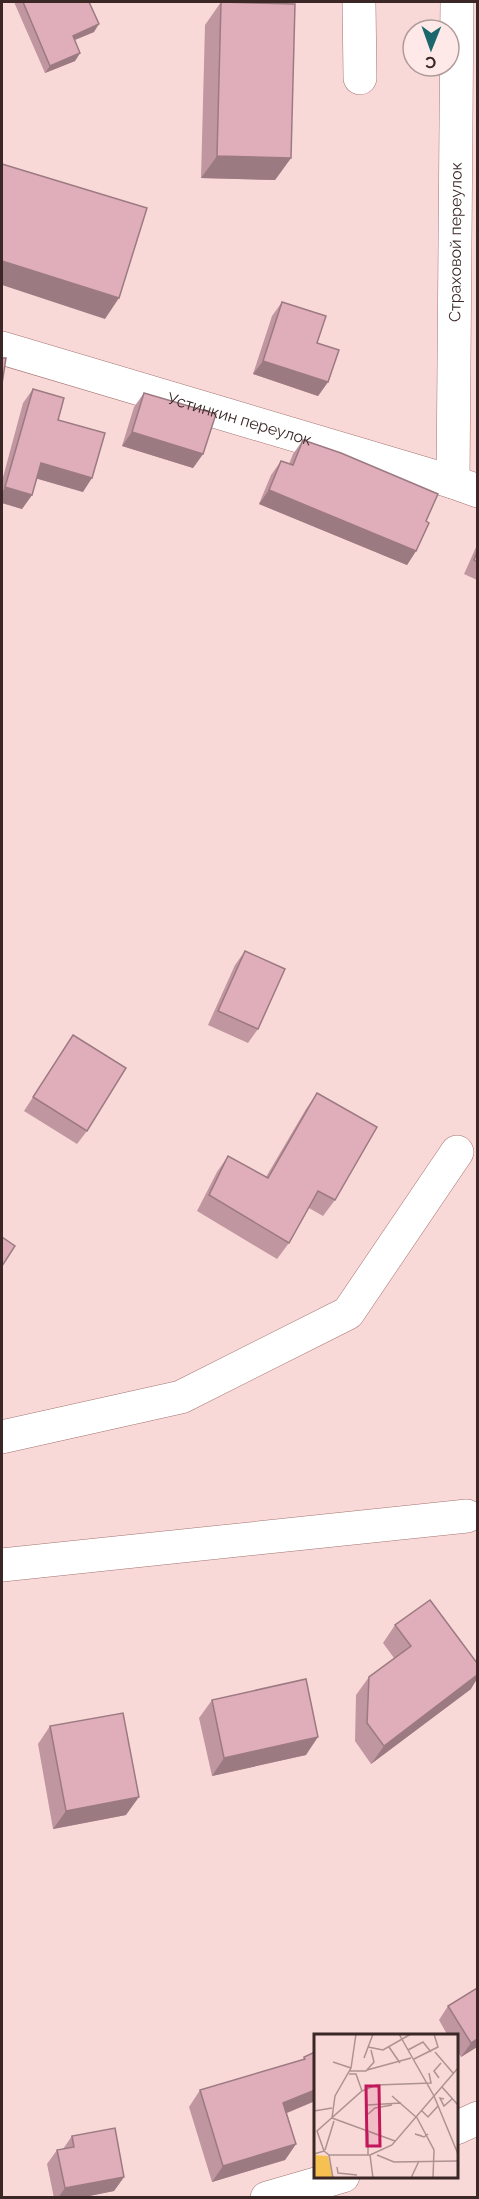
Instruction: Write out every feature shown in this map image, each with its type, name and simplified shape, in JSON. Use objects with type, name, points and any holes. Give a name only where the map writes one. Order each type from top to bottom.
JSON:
[{"type":"street","points":[[359,2],[360,78]]},
{"type":"street","name":"Страховой переулок","points":[[457,2],[465,487]]},
{"type":"street","name":"Устинкин переулок","points":[[2,348],[465,487]]},
{"type":"street","points":[[2,1437],[181,1397],[348,1313],[457,1152]]},
{"type":"street","points":[[2,1565],[468,1516]]},
{"type":"street","points":[[458,2127],[477,2118]]},
{"type":"street","points":[[267,2198],[336,2178]]},
{"type":"building","points":[[23,2],[89,2],[99,24],[73,36],[80,53],[50,66]]},
{"type":"building","points":[[221,2],[295,4],[291,158],[217,156]]},
{"type":"building","points":[[2,164],[147,208],[119,298],[2,261]]},
{"type":"building","points":[[282,302],[326,316],[317,343],[339,350],[328,382],[263,361]]},
{"type":"building","points":[[2,358],[6,358],[2,384]]},
{"type":"building","points":[[33,389],[64,398],[58,420],[105,433],[92,478],[41,463],[32,495],[5,487]]},
{"type":"building","points":[[144,393],[216,414],[203,454],[132,432]]},
{"type":"building","points":[[303,440],[341,453],[438,494],[426,521],[429,523],[416,551],[269,490],[281,461],[293,465]]},
{"type":"building","points":[[245,951],[285,969],[258,1029],[218,1011]]},
{"type":"building","points":[[73,1035],[126,1068],[87,1131],[33,1097]]},
{"type":"building","points":[[317,1093],[377,1127],[335,1200],[318,1191],[289,1243],[209,1195],[228,1156],[268,1178]]},
{"type":"building","points":[[2,1237],[15,1246],[2,1266]]},
{"type":"building","points":[[430,1600],[477,1663],[477,1675],[384,1746],[367,1723],[369,1677],[411,1646],[395,1625]]},
{"type":"building","points":[[306,1679],[318,1737],[224,1758],[212,1700]]},
{"type":"building","points":[[123,1713],[139,1797],[66,1811],[50,1726]]},
{"type":"building","points":[[477,1988],[477,2039],[471,2043],[448,2006]]},
{"type":"building","points":[[314,2052],[314,2090],[283,2103],[296,2144],[223,2166],[200,2090],[305,2059],[304,2057]]},
{"type":"building","points":[[115,2128],[124,2177],[65,2188],[57,2150],[74,2147],[72,2136]]}]
